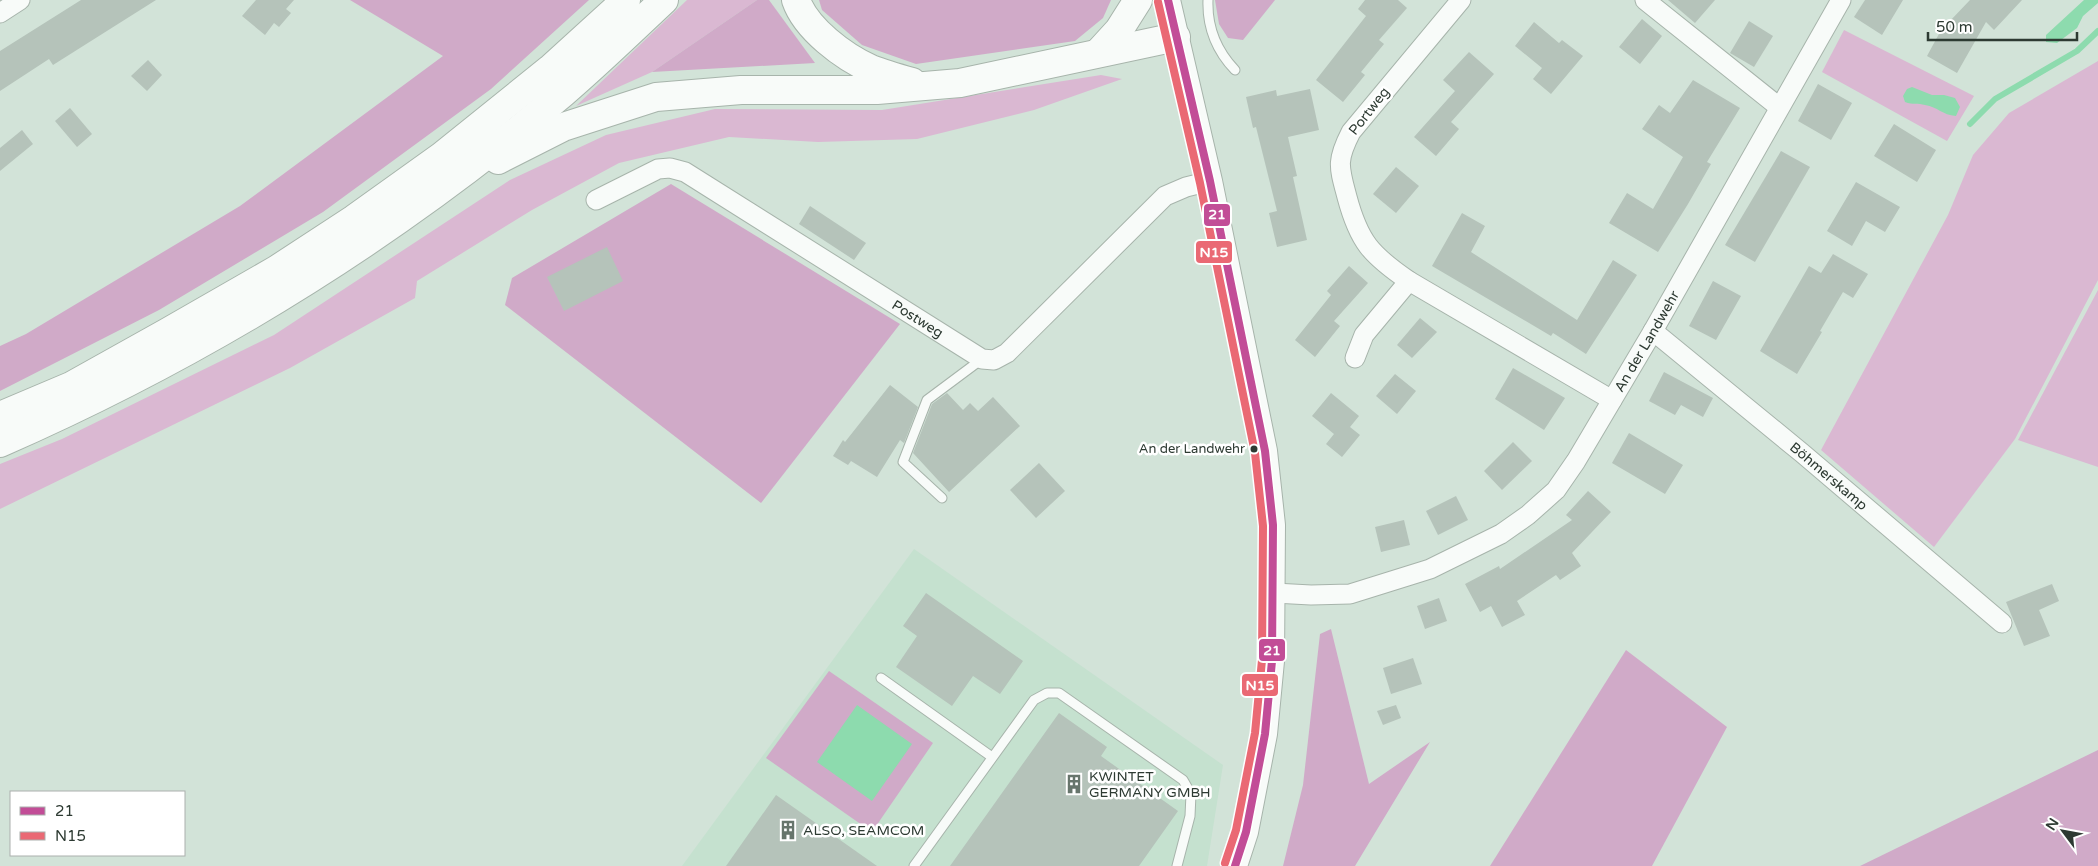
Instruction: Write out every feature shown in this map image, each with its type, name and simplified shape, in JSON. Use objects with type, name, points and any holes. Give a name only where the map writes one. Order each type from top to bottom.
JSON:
[{"type":"highway","points":[[0,416],[71,386],[276,270],[354,219],[465,137],[550,69],[626,0]]},
{"type":"highway","points":[[0,443],[78,408],[265,307],[439,190],[564,92],[664,0]]},
{"type":"highway","points":[[796,0],[800,12],[829,43],[870,69],[922,86]]},
{"type":"highway","points":[[1098,53],[1119,30],[1138,0]]},
{"type":"highway","points":[[439,190],[563,128],[656,97],[741,90],[858,90],[960,83],[1176,37]]},
{"type":"street","points":[[0,13],[20,0]]},
{"type":"street","points":[[1168,0],[1210,181],[1265,451],[1273,525],[1272,661],[1265,734],[1246,832],[1235,866]]},
{"type":"street","name":"Portweg","points":[[1461,0],[1351,132],[1340,153],[1340,171],[1354,226],[1366,245],[1382,262],[1409,281],[1612,400]]},
{"type":"street","points":[[1644,0],[1779,107]]},
{"type":"street","name":"An der Landwehr","points":[[1274,593],[1312,596],[1350,594],[1430,569],[1501,534],[1528,515],[1556,490],[1576,461],[1653,332],[1841,0]]},
{"type":"street","name":"Postweg","points":[[596,200],[658,170],[670,168],[685,172],[982,359]]},
{"type":"street","points":[[982,359],[994,360],[1007,353],[1165,196],[1186,187],[1210,181]]},
{"type":"street","points":[[1355,358],[1364,335],[1409,281]]},
{"type":"street","name":"Böhmerskamp","points":[[1653,332],[1802,453],[2002,623]]},
{"type":"lane","points":[[1208,0],[1211,29],[1219,50],[1235,70]]},
{"type":"lane","points":[[942,498],[903,462],[926,400],[982,359]]},
{"type":"lane","points":[[882,678],[992,757]]},
{"type":"lane","points":[[914,866],[1034,700],[1046,693],[1059,693],[1183,780],[1191,794],[1190,816],[1177,866]]},
{"type":"shaded area","points":[[350,0],[589,0],[491,89],[323,212],[159,310],[0,391],[0,346],[26,334],[240,206],[443,56]]},
{"type":"shaded area","points":[[687,0],[757,0],[652,72],[576,106]]},
{"type":"shaded area","points":[[757,0],[769,0],[815,63],[652,72]]},
{"type":"shaded area","points":[[819,0],[1111,0],[1103,18],[1075,41],[916,64],[862,45],[822,10]]},
{"type":"shaded area","points":[[1215,0],[1275,0],[1243,40],[1228,38],[1219,24]]},
{"type":"shaded area","points":[[2084,0],[2098,0],[2098,3],[2083,16],[2077,28],[2057,43],[2046,42],[2046,35]]},
{"type":"shaded area","points":[[1844,30],[1974,96],[1947,141],[1822,72]]},
{"type":"shaded area","points":[[2098,61],[2098,280],[2015,439],[1934,547],[1821,450],[1948,215],[1973,155],[2009,113]]},
{"type":"shaded area","points":[[1101,75],[1122,79],[1034,110],[917,139],[818,142],[729,137],[619,163],[532,210],[417,281],[415,298],[290,368],[0,509],[0,464],[62,439],[274,335],[510,180],[606,135],[715,109],[882,110]]},
{"type":"shaded area","points":[[1912,87],[1932,95],[1944,95],[1955,98],[1960,107],[1956,116],[1922,104],[1905,102],[1903,96],[1907,89]]},
{"type":"shaded area","points":[[671,184],[900,324],[761,503],[505,305],[512,278]]},
{"type":"shaded area","points":[[2098,290],[2098,467],[2018,440]]},
{"type":"shaded area","points":[[914,549],[1223,765],[1207,866],[682,866]]},
{"type":"shaded area","points":[[1331,629],[1369,784],[1430,742],[1355,866],[1283,866],[1303,785],[1320,634]]},
{"type":"shaded area","points":[[1626,650],[1727,727],[1652,866],[1490,866]]},
{"type":"shaded area","points":[[829,671],[933,743],[872,832],[766,758]]},
{"type":"shaded area","points":[[857,705],[912,744],[872,801],[817,762]]},
{"type":"shaded area","points":[[2098,750],[2098,866],[1860,866]]},
{"type":"building","points":[[81,0],[156,0],[53,65],[49,59],[0,91],[0,51]]},
{"type":"building","points":[[256,0],[294,0],[286,9],[291,13],[279,27],[274,23],[265,35],[242,16]]},
{"type":"building","points":[[1365,0],[1398,0],[1407,8],[1379,40],[1384,44],[1361,72],[1365,75],[1343,102],[1316,80],[1366,16],[1358,9]]},
{"type":"building","points":[[1668,0],[1715,0],[1695,23]]},
{"type":"building","points":[[1865,0],[1903,0],[1882,35],[1854,17]]},
{"type":"building","points":[[1970,0],[2022,0],[1994,30],[1986,22],[1957,73],[1927,56],[1946,21],[1949,22]]},
{"type":"building","points":[[1642,19],[1662,36],[1640,64],[1619,47]]},
{"type":"building","points":[[1749,21],[1773,36],[1754,67],[1730,53]]},
{"type":"building","points":[[1534,22],[1559,43],[1562,40],[1583,56],[1551,94],[1533,79],[1542,68],[1515,46]]},
{"type":"building","points":[[1469,52],[1494,74],[1451,122],[1459,129],[1436,156],[1414,137],[1455,91],[1443,80]]},
{"type":"building","points":[[148,60],[162,75],[147,91],[131,76]]},
{"type":"building","points":[[1693,80],[1740,108],[1707,162],[1711,164],[1658,252],[1609,223],[1627,193],[1653,209],[1683,157],[1642,129],[1659,105],[1670,113]]},
{"type":"building","points":[[1818,84],[1852,103],[1831,140],[1798,121]]},
{"type":"building","points":[[1310,89],[1319,130],[1288,137],[1297,176],[1293,177],[1307,240],[1277,247],[1269,213],[1277,211],[1256,127],[1253,128],[1246,97],[1276,90],[1277,96]]},
{"type":"building","points":[[70,108],[92,134],[77,147],[55,121]]},
{"type":"building","points":[[1894,124],[1936,150],[1917,182],[1874,156]]},
{"type":"building","points":[[22,130],[33,144],[0,171],[0,148]]},
{"type":"building","points":[[1781,151],[1810,167],[1755,262],[1725,245]]},
{"type":"building","points":[[1396,167],[1419,186],[1396,213],[1373,194]]},
{"type":"building","points":[[1856,182],[1900,207],[1885,232],[1866,221],[1852,246],[1827,231]]},
{"type":"building","points":[[810,206],[866,243],[854,260],[799,224]]},
{"type":"building","points":[[1462,213],[1485,226],[1471,252],[1577,320],[1613,260],[1637,275],[1586,354],[1553,333],[1551,336],[1432,266]]},
{"type":"building","points":[[607,247],[623,281],[564,311],[547,277]]},
{"type":"building","points":[[1833,254],[1868,274],[1853,298],[1843,292],[1797,374],[1760,351],[1809,266],[1821,273]]},
{"type":"building","points":[[1349,266],[1368,283],[1334,321],[1340,326],[1315,357],[1295,340],[1331,295],[1327,291]]},
{"type":"building","points":[[1713,281],[1741,296],[1716,340],[1689,326]]},
{"type":"building","points":[[1420,318],[1437,332],[1412,358],[1397,345]]},
{"type":"building","points":[[1513,368],[1565,398],[1544,430],[1495,399]]},
{"type":"building","points":[[1664,372],[1713,398],[1703,417],[1681,405],[1675,415],[1649,401]]},
{"type":"building","points":[[1395,374],[1416,391],[1397,414],[1376,396]]},
{"type":"building","points":[[890,385],[918,407],[904,443],[900,440],[877,477],[851,461],[848,465],[833,456],[843,440],[845,442]]},
{"type":"building","points":[[947,393],[963,410],[970,403],[978,411],[993,397],[1020,426],[949,492],[913,453],[932,404]]},
{"type":"building","points":[[1331,393],[1359,416],[1350,427],[1360,435],[1342,457],[1326,444],[1334,434],[1312,416]]},
{"type":"building","points":[[1629,433],[1683,465],[1665,494],[1612,463]]},
{"type":"building","points":[[1513,442],[1532,461],[1502,490],[1484,471]]},
{"type":"building","points":[[1039,463],[1065,491],[1036,518],[1010,490]]},
{"type":"building","points":[[1588,491],[1611,512],[1572,553],[1581,566],[1560,580],[1556,575],[1517,601],[1525,615],[1502,627],[1491,606],[1480,612],[1465,584],[1499,566],[1500,569],[1572,520],[1566,515]]},
{"type":"building","points":[[1456,496],[1468,520],[1438,535],[1426,511]]},
{"type":"building","points":[[1404,520],[1410,545],[1381,552],[1375,527]]},
{"type":"building","points":[[2052,584],[2059,601],[2039,610],[2050,636],[2024,646],[2006,602]]},
{"type":"building","points":[[926,593],[1023,661],[1000,694],[973,676],[952,706],[896,667],[917,636],[903,626]]},
{"type":"building","points":[[1439,598],[1447,621],[1425,629],[1417,606]]},
{"type":"building","points":[[1413,658],[1422,684],[1391,694],[1383,668]]},
{"type":"building","points":[[1396,705],[1401,718],[1383,725],[1377,711]]},
{"type":"building","name":"KWINTET GERMANY GMBH","points":[[1059,713],[1107,747],[1101,756],[1178,811],[1139,866],[950,866]]},
{"type":"building","name":"ALSO, SEAMCOM","points":[[776,795],[877,866],[726,866]]},
{"type":"waterway","points":[[1970,124],[1995,99],[2077,51],[2098,31]]},
{"type":"transit line","name":"21","points":[[1168,0],[1210,181],[1265,451],[1273,525],[1272,661],[1265,734],[1246,832],[1235,866]]},
{"type":"transit line","name":"N15","points":[[1158,2],[1200,183],[1255,453],[1263,526],[1262,660],[1255,733],[1236,830],[1225,863]]},
{"type":"place","name":"An der Landwehr","points":[[1254,449]]},
{"type":"place","name":"KWINTET GERMANY GMBH","points":[[1074,784]]},
{"type":"place","name":"ALSO, SEAMCOM","points":[[788,830]]}]
